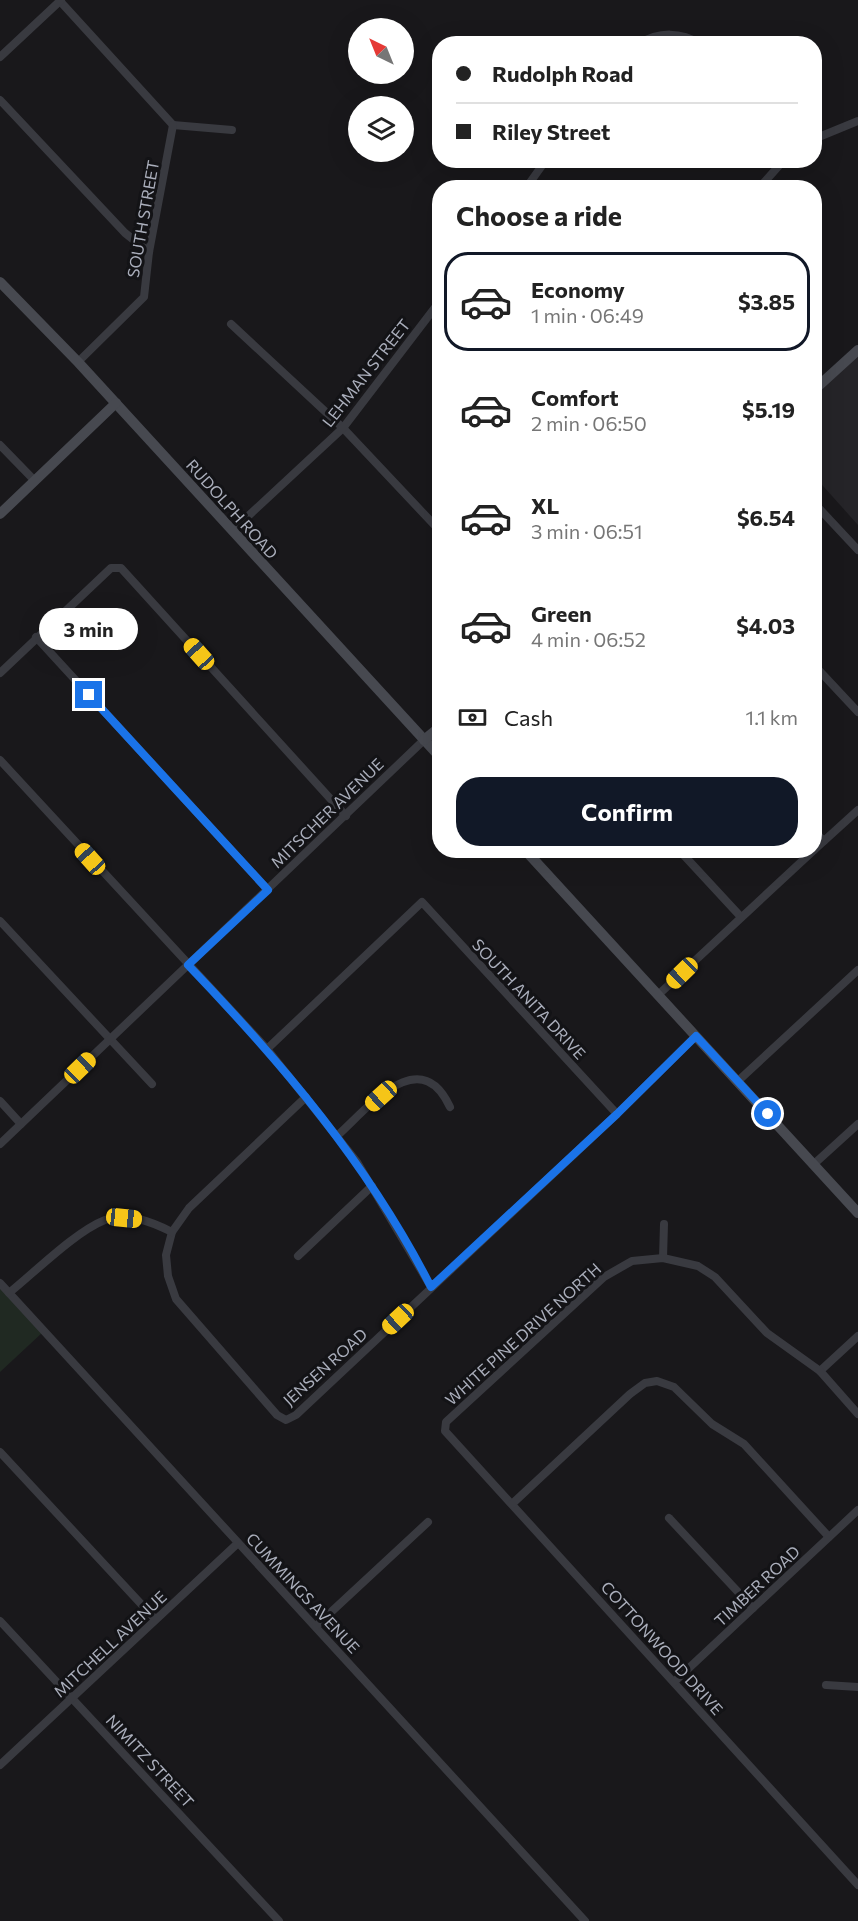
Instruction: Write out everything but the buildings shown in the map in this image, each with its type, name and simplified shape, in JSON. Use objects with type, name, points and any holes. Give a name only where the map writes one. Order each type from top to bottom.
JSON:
[{"type":"street","points":[[0,57],[60,0],[173,125],[232,130]]},
{"type":"street","points":[[656,36],[660,34],[683,36]]},
{"type":"street","points":[[0,100],[125,233],[149,252]]},
{"type":"street","points":[[822,136],[858,121]]},
{"type":"street","name":"SOUTH STREET","points":[[78,362],[144,297],[149,252],[173,125]]},
{"type":"street","points":[[766,180],[777,168]]},
{"type":"street","name":"RUDOLPH ROAD","points":[[0,282],[116,403],[432,748]]},
{"type":"street","name":"LEHMAN STREET","points":[[231,531],[343,428],[432,311]]},
{"type":"street","points":[[231,324],[343,428],[432,523]]},
{"type":"street","points":[[822,383],[858,350]]},
{"type":"street","points":[[0,514],[116,403]]},
{"type":"street","points":[[0,445],[35,481]]},
{"type":"street","points":[[822,512],[858,550]]},
{"type":"street","points":[[0,673],[111,567],[121,568],[346,816]]},
{"type":"street","points":[[36,637],[268,890]]},
{"type":"street","points":[[822,674],[858,712]]},
{"type":"street","name":"MITSCHER AVENUE","points":[[0,1144],[432,734]]},
{"type":"street","points":[[0,760],[267,1049],[338,1135],[372,1186],[431,1287]]},
{"type":"street","points":[[824,841],[858,810]]},
{"type":"street","points":[[532,858],[858,1213]]},
{"type":"street","points":[[686,858],[741,917]]},
{"type":"street","points":[[658,995],[805,858]]},
{"type":"street","name":"SOUTH ANITA DRIVE","points":[[267,1049],[422,902],[617,1114]]},
{"type":"street","points":[[0,921],[152,1084]]},
{"type":"street","points":[[738,1081],[858,970]]},
{"type":"street","name":"JENSEN ROAD","points":[[172,1232],[166,1256],[168,1276],[176,1299],[277,1415],[286,1420],[296,1415],[617,1114],[696,1036]]},
{"type":"street","points":[[338,1135],[391,1088],[404,1080],[425,1080],[436,1086],[450,1107]]},
{"type":"street","points":[[9,1293],[83,1233],[106,1220],[124,1218],[147,1220],[172,1232],[189,1208],[306,1096]]},
{"type":"street","points":[[0,1101],[21,1124]]},
{"type":"street","points":[[813,1164],[858,1124]]},
{"type":"street","points":[[298,1256],[372,1186]]},
{"type":"street","points":[[663,1258],[664,1224]]},
{"type":"street","name":"WHITE PINE DRIVE NORTH","points":[[445,1431],[446,1422],[604,1277],[633,1261],[663,1258],[698,1266],[715,1277],[767,1333],[820,1371],[858,1414]]},
{"type":"street","name":"CUMMINGS AVENUE","points":[[0,1283],[585,1921]]},
{"type":"street","points":[[820,1371],[858,1336]]},
{"type":"street","points":[[512,1504],[630,1394],[645,1383],[657,1381],[674,1387],[712,1424],[744,1444],[829,1537]]},
{"type":"street","name":"COTTONWOOD DRIVE","points":[[445,1431],[858,1885]]},
{"type":"street","points":[[0,1452],[155,1619]]},
{"type":"street","name":"TIMBER ROAD","points":[[674,1682],[858,1510]]},
{"type":"street","points":[[669,1518],[753,1608]]},
{"type":"street","points":[[316,1626],[428,1522]]},
{"type":"street","name":"MITCHELL AVENUE","points":[[0,1765],[238,1543]]},
{"type":"street","name":"NIMITZ STREET","points":[[0,1621],[279,1921]]},
{"type":"street","points":[[826,1684],[858,1687]]},
{"type":"shaded area","points":[[858,350],[858,525],[822,485],[822,383]]},
{"type":"shaded area","points":[[0,1283],[43,1332],[0,1372]]},
{"type":"route","points":[[89,695],[268,890],[188,965],[267,1049],[338,1135],[390,1214],[431,1287],[617,1114],[696,1036],[768,1114]]}]
